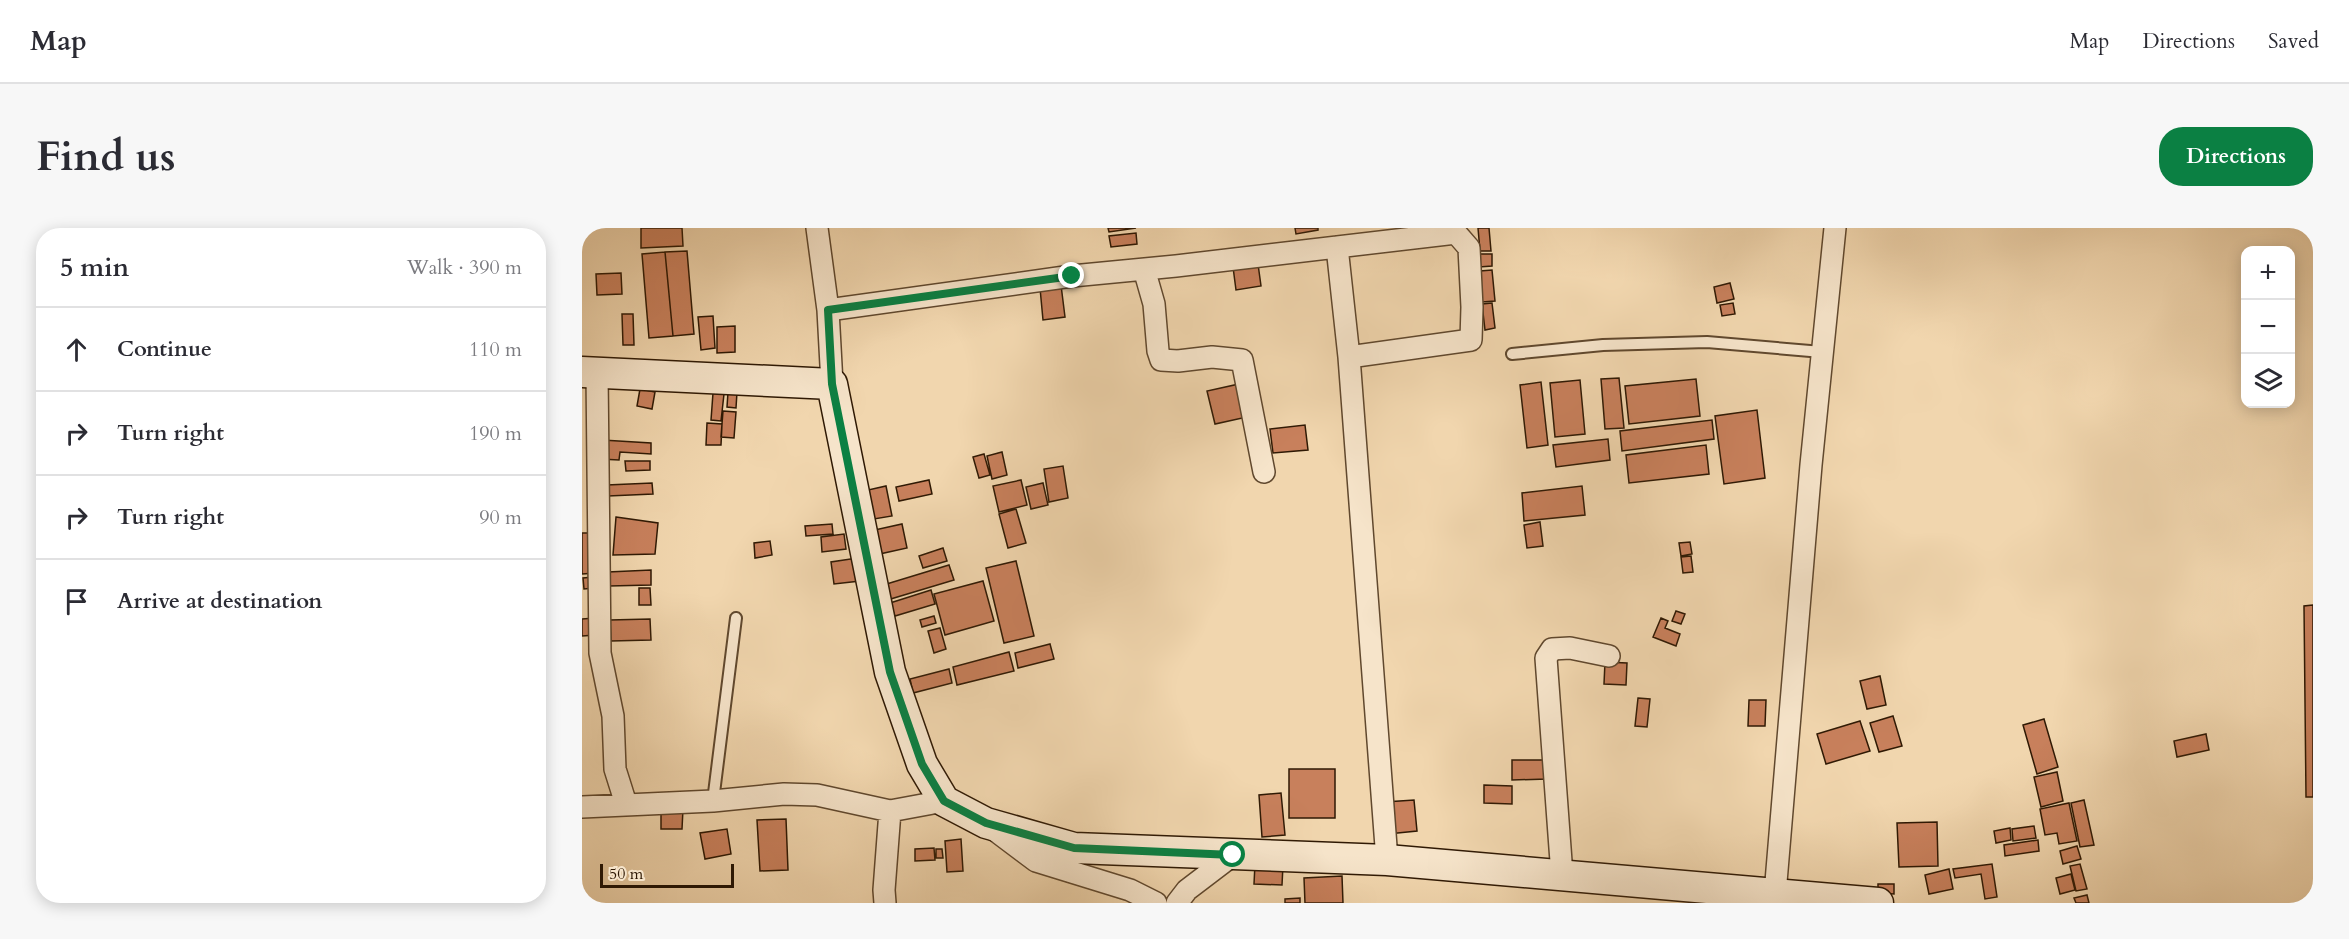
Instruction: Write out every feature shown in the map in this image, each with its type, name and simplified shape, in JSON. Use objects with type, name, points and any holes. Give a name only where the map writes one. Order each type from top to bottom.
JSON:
[{"type":"main road","points":[[589,372],[832,384],[890,672],[922,764],[944,801],[986,823],[1074,848],[1387,860],[1878,903]]},
{"type":"street","points":[[817,228],[828,310],[832,384]]},
{"type":"street","points":[[1775,894],[1811,465],[1835,228]]},
{"type":"street","points":[[828,310],[1061,277],[1337,247],[1458,230],[1469,248],[1471,340],[1349,357]]},
{"type":"street","points":[[1337,247],[1349,357],[1387,860]]},
{"type":"street","points":[[1144,269],[1154,303],[1158,351],[1161,360],[1178,362],[1212,357],[1242,360],[1264,472]]},
{"type":"street","points":[[589,372],[600,653],[613,716],[615,769],[626,804]]},
{"type":"street","points":[[1562,875],[1546,658],[1552,649],[1561,648],[1609,656]]},
{"type":"street","points":[[582,807],[713,801],[784,794],[817,795],[890,811],[944,801]]},
{"type":"street","points":[[885,903],[890,811]]},
{"type":"street","points":[[986,823],[1036,861],[1130,890],[1156,903]]},
{"type":"street","points":[[1177,903],[1187,890],[1233,855]]},
{"type":"lane","points":[[1512,354],[1603,345],[1707,342],[1822,352]]},
{"type":"lane","points":[[713,801],[736,618]]},
{"type":"building","points":[[641,228],[682,228],[683,246],[641,248]]},
{"type":"building","points":[[1108,228],[1136,228],[1109,232]]},
{"type":"building","points":[[1295,228],[1318,228],[1318,230],[1296,234]]},
{"type":"building","points":[[1478,228],[1489,228],[1491,251],[1480,251]]},
{"type":"building","points":[[1136,233],[1137,244],[1111,247],[1109,236]]},
{"type":"building","points":[[687,251],[694,334],[673,336],[665,252]]},
{"type":"building","points":[[665,252],[673,336],[649,338],[642,254]]},
{"type":"building","points":[[1479,254],[1492,254],[1492,266],[1479,267]]},
{"type":"building","points":[[1258,264],[1261,286],[1236,290],[1233,267]]},
{"type":"building","points":[[1492,270],[1495,301],[1482,302],[1480,271]]},
{"type":"building","points":[[621,273],[622,294],[597,295],[596,274]]},
{"type":"building","points":[[1730,283],[1734,299],[1717,303],[1714,287]]},
{"type":"building","points":[[1061,285],[1065,317],[1043,320],[1040,288]]},
{"type":"building","points":[[1492,303],[1495,328],[1485,330],[1482,304]]},
{"type":"building","points":[[1733,303],[1735,314],[1722,316],[1720,305]]},
{"type":"building","points":[[622,314],[633,314],[634,345],[623,345]]},
{"type":"building","points":[[713,316],[715,348],[701,350],[698,317]]},
{"type":"building","points":[[735,326],[735,352],[717,353],[717,327]]},
{"type":"building","points":[[1619,378],[1624,428],[1605,429],[1601,379]]},
{"type":"building","points":[[1696,379],[1700,416],[1629,424],[1625,386]]},
{"type":"building","points":[[1580,380],[1585,434],[1555,437],[1550,383]]},
{"type":"building","points":[[1541,382],[1548,445],[1527,448],[1520,385]]},
{"type":"building","points":[[1239,384],[1247,417],[1215,424],[1207,391]]},
{"type":"building","points":[[640,389],[655,392],[652,409],[637,406]]},
{"type":"building","points":[[728,392],[737,392],[736,408],[727,407]]},
{"type":"building","points":[[713,393],[724,394],[721,421],[711,420]]},
{"type":"building","points":[[1757,410],[1765,478],[1724,484],[1715,416]]},
{"type":"building","points":[[723,411],[736,412],[734,438],[721,437]]},
{"type":"building","points":[[1712,420],[1714,439],[1622,451],[1620,431]]},
{"type":"building","points":[[707,423],[722,424],[721,445],[706,445]]},
{"type":"building","points":[[1305,425],[1308,450],[1273,453],[1270,429]]},
{"type":"building","points":[[1608,439],[1610,460],[1556,467],[1553,445]]},
{"type":"building","points":[[602,440],[651,443],[651,454],[620,452],[619,460],[600,459]]},
{"type":"building","points":[[1706,445],[1709,474],[1629,483],[1626,455]]},
{"type":"building","points":[[1002,452],[1007,475],[992,479],[987,456]]},
{"type":"building","points":[[984,454],[990,475],[979,478],[973,457]]},
{"type":"building","points":[[625,461],[650,461],[650,470],[626,471]]},
{"type":"building","points":[[1063,466],[1068,498],[1049,502],[1044,469]]},
{"type":"building","points":[[929,480],[932,494],[899,501],[896,487]]},
{"type":"building","points":[[1021,480],[1027,505],[999,512],[993,486]]},
{"type":"building","points":[[652,483],[653,494],[608,496],[607,485]]},
{"type":"building","points":[[1043,483],[1048,505],[1031,509],[1026,487]]},
{"type":"building","points":[[886,486],[892,516],[874,519],[868,490]]},
{"type":"building","points":[[1582,486],[1585,515],[1524,521],[1522,493]]},
{"type":"building","points":[[1016,509],[1026,543],[1008,548],[999,514]]},
{"type":"building","points":[[616,517],[658,523],[655,554],[613,555]]},
{"type":"building","points":[[1540,522],[1543,546],[1527,548],[1524,525]]},
{"type":"building","points":[[832,524],[833,534],[806,536],[805,526]]},
{"type":"building","points":[[902,524],[907,548],[875,555],[870,531]]},
{"type":"building","points":[[582,533],[590,533],[595,573],[582,574]]},
{"type":"building","points":[[844,534],[846,549],[822,552],[821,537]]},
{"type":"building","points":[[770,541],[772,555],[755,558],[754,543]]},
{"type":"building","points":[[1690,542],[1692,554],[1681,556],[1679,543]]},
{"type":"building","points":[[943,548],[947,561],[923,568],[919,556]]},
{"type":"building","points":[[1691,556],[1693,572],[1683,573],[1681,557]]},
{"type":"building","points":[[857,558],[860,581],[834,584],[831,562]]},
{"type":"building","points":[[1016,561],[1034,636],[1004,643],[986,568]]},
{"type":"building","points":[[949,565],[954,580],[884,601],[880,586]]},
{"type":"building","points":[[651,570],[651,585],[609,586],[608,572]]},
{"type":"building","points":[[593,577],[594,588],[584,589],[583,578]]},
{"type":"building","points":[[983,581],[994,621],[945,635],[934,594]]},
{"type":"building","points":[[639,588],[650,588],[651,605],[639,605]]},
{"type":"building","points":[[931,590],[935,604],[895,616],[890,603]]},
{"type":"building","points":[[2313,605],[2313,797],[2306,797],[2304,606]]},
{"type":"building","points":[[1676,611],[1685,614],[1681,624],[1672,621]]},
{"type":"building","points":[[934,616],[936,623],[922,627],[920,620]]},
{"type":"building","points":[[594,618],[595,635],[582,636],[582,619]]},
{"type":"building","points":[[1661,618],[1668,621],[1665,628],[1680,634],[1676,646],[1653,637]]},
{"type":"building","points":[[650,619],[651,640],[611,641],[610,620]]},
{"type":"building","points":[[940,628],[946,649],[934,653],[928,631]]},
{"type":"building","points":[[1050,644],[1054,659],[1018,668],[1015,653]]},
{"type":"building","points":[[1009,652],[1014,671],[957,685],[953,667]]},
{"type":"building","points":[[1605,662],[1627,663],[1626,685],[1604,684]]},
{"type":"building","points":[[949,669],[952,683],[913,693],[910,679]]},
{"type":"building","points":[[1880,676],[1886,705],[1867,709],[1860,681]]},
{"type":"building","points":[[1638,698],[1650,699],[1647,727],[1635,726]]},
{"type":"building","points":[[1749,700],[1766,700],[1765,726],[1748,726]]},
{"type":"building","points":[[1893,716],[1902,746],[1879,752],[1870,723]]},
{"type":"building","points":[[2044,719],[2058,767],[2037,774],[2023,725]]},
{"type":"building","points":[[1860,721],[1870,751],[1826,764],[1817,734]]},
{"type":"building","points":[[2206,734],[2209,750],[2177,757],[2174,741]]},
{"type":"building","points":[[1512,760],[1546,760],[1547,779],[1512,780]]},
{"type":"building","points":[[1289,769],[1335,769],[1335,818],[1289,818]]},
{"type":"building","points":[[2057,772],[2063,801],[2041,807],[2034,777]]},
{"type":"building","points":[[1484,785],[1512,786],[1512,804],[1484,803]]},
{"type":"building","points":[[1281,793],[1285,835],[1262,837],[1259,795]]},
{"type":"building","points":[[1414,800],[1417,831],[1388,834],[1385,802]]},
{"type":"building","points":[[2084,800],[2094,845],[2080,847],[2071,803]]},
{"type":"building","points":[[2069,803],[2077,841],[2059,844],[2057,833],[2045,835],[2040,809]]},
{"type":"building","points":[[661,808],[683,809],[682,829],[661,829]]},
{"type":"building","points":[[786,819],[788,870],[760,871],[757,820]]},
{"type":"building","points":[[1937,822],[1938,866],[1899,867],[1897,823]]},
{"type":"building","points":[[2034,826],[2036,838],[2013,841],[2012,829]]},
{"type":"building","points":[[2010,828],[2011,840],[1996,843],[1994,831]]},
{"type":"building","points":[[727,829],[731,854],[705,859],[700,833]]},
{"type":"building","points":[[961,839],[963,871],[947,872],[945,841]]},
{"type":"building","points":[[2038,840],[2039,851],[2005,856],[2004,845]]},
{"type":"building","points":[[2077,846],[2081,859],[2063,864],[2060,851]]},
{"type":"building","points":[[934,848],[935,860],[915,861],[915,849]]},
{"type":"building","points":[[936,849],[942,849],[943,858],[936,858]]},
{"type":"building","points":[[1255,864],[1283,865],[1282,885],[1254,884]]},
{"type":"building","points":[[1992,864],[1997,897],[1985,899],[1981,874],[1955,878],[1953,869]]},
{"type":"building","points":[[2080,864],[2087,889],[2076,891],[2070,866]]},
{"type":"building","points":[[1949,869],[1953,889],[1929,894],[1925,875]]},
{"type":"building","points":[[2071,874],[2075,890],[2060,894],[2056,878]]},
{"type":"building","points":[[1342,876],[1343,903],[1305,903],[1304,878]]},
{"type":"building","points":[[1878,884],[1894,884],[1894,894],[1878,893]]},
{"type":"building","points":[[2087,895],[2089,903],[2076,903],[2074,898]]},
{"type":"building","points":[[1300,898],[1300,903],[1285,903],[1285,899]]},
{"type":"route","points":[[1072,276],[828,310],[832,384],[890,672],[922,764],[944,801],[986,823],[1074,848],[1233,855]]}]
